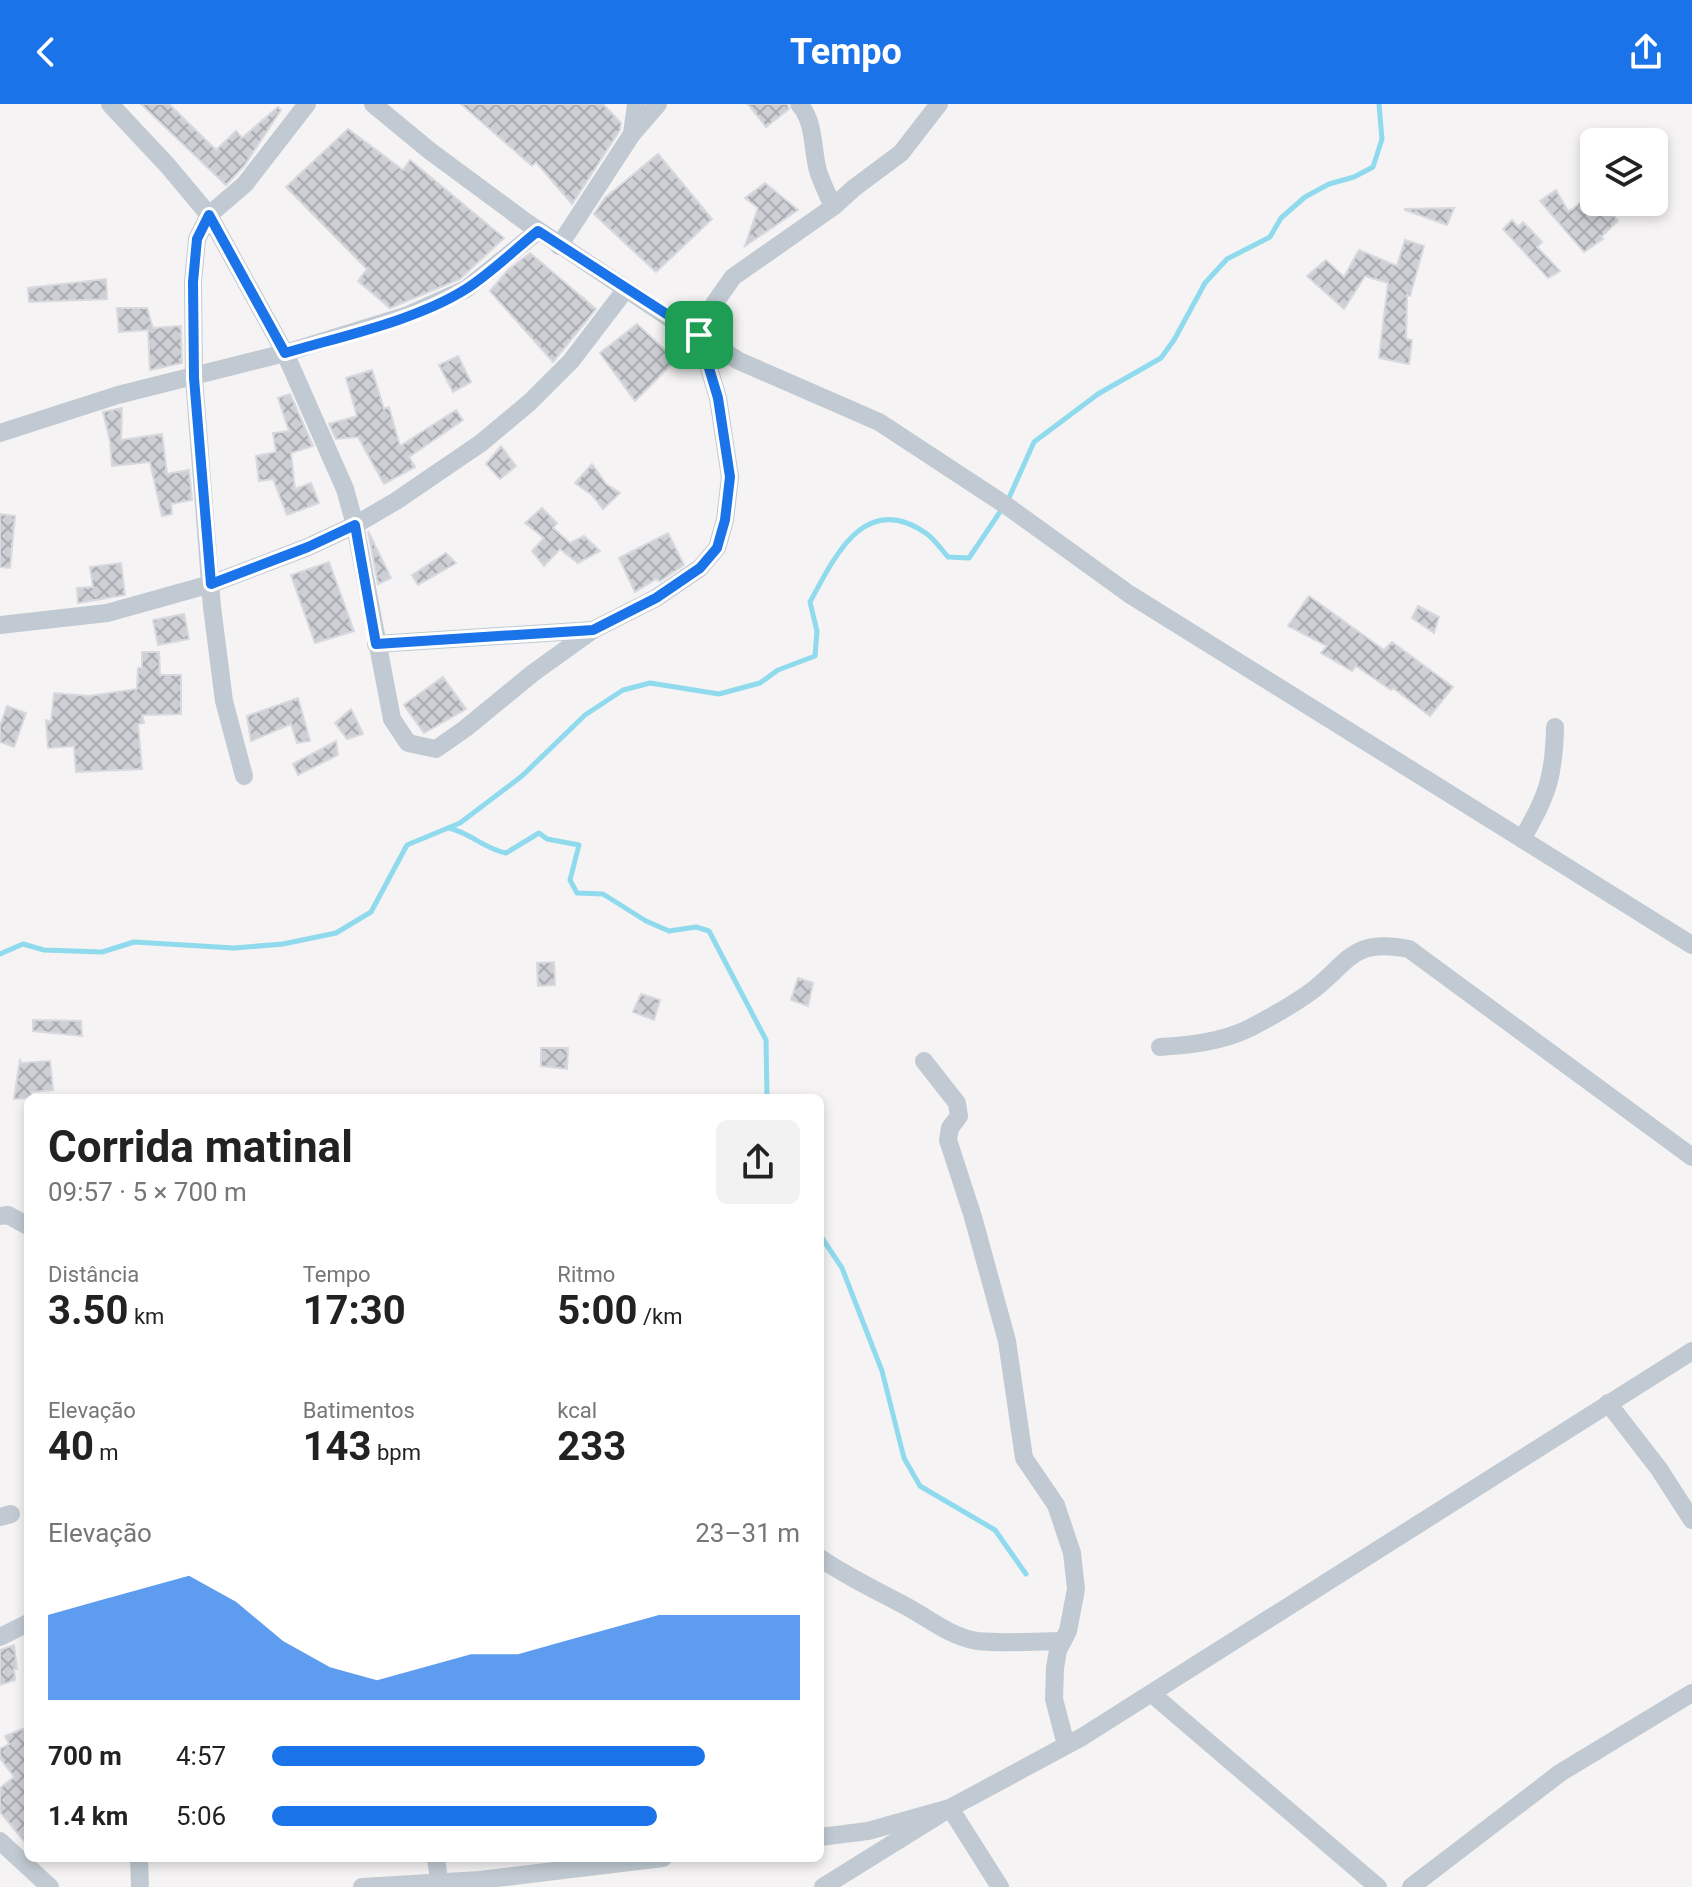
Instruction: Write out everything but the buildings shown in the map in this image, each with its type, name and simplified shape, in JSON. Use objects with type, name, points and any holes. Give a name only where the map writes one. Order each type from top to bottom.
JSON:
[{"type":"street","points":[[110,104],[209,215],[285,353],[345,489],[355,525],[392,719],[408,743],[436,749],[593,630],[656,598],[700,568],[717,548],[725,520],[730,477],[718,398],[699,335],[714,304],[733,277],[833,207],[901,153],[939,104]]},
{"type":"street","points":[[244,776],[224,701],[211,584],[194,378],[193,282],[197,239],[209,215],[245,184],[307,104]]},
{"type":"street","points":[[373,104],[430,151],[538,231],[626,289],[739,361],[879,422],[975,485],[1129,594],[1692,945]]},
{"type":"street","points":[[632,134],[636,104]]},
{"type":"street","points":[[559,246],[632,134],[658,104]]},
{"type":"street","points":[[799,104],[805,110],[818,170],[833,207]]},
{"type":"street","points":[[0,433],[118,395],[285,353],[408,315],[448,299],[482,278],[538,231]]},
{"type":"street","points":[[0,625],[107,613],[211,584],[308,547],[355,525],[481,443],[530,402],[571,361],[626,289]]},
{"type":"street","points":[[376,644],[593,630]]},
{"type":"street","points":[[1522,839],[1542,806],[1551,783],[1555,727]]},
{"type":"street","points":[[1160,1047],[1200,1045],[1249,1028],[1309,993],[1351,954],[1385,944],[1409,949],[1692,1157]]},
{"type":"street","points":[[924,1061],[957,1103],[959,1116],[950,1128],[948,1140],[1007,1341],[1024,1458],[1056,1505],[1072,1553],[1076,1589],[1068,1631],[1055,1668],[1054,1699],[1066,1745]]},
{"type":"street","points":[[0,1216],[8,1215],[24,1224]]},
{"type":"street","points":[[823,1887],[950,1808],[1152,1694],[1692,1351]]},
{"type":"street","points":[[1608,1403],[1659,1469],[1692,1520]]},
{"type":"street","points":[[824,1561],[849,1578],[954,1635],[976,1641],[1063,1641]]},
{"type":"street","points":[[0,1637],[24,1625]]},
{"type":"street","points":[[1411,1887],[1560,1773],[1692,1693]]},
{"type":"street","points":[[1152,1694],[1378,1887]]},
{"type":"street","points":[[824,1836],[868,1831],[950,1808]]},
{"type":"street","points":[[950,1808],[1000,1887]]},
{"type":"street","points":[[0,1841],[50,1887]]},
{"type":"street","points":[[139,1862],[140,1887]]},
{"type":"street","points":[[437,1862],[440,1885]]},
{"type":"street","points":[[362,1887],[440,1885],[593,1862]]},
{"type":"waterway","points":[[0,954],[23,944],[44,950],[102,952],[134,942],[234,948],[283,944],[336,933],[371,912],[407,845],[460,823],[522,776],[585,715],[623,690],[650,683],[719,694],[760,683],[778,670],[815,656],[817,631],[810,602],[830,566],[855,534],[869,524],[886,520],[905,522],[927,534],[948,557],[969,558],[1008,500],[1034,442],[1098,394],[1161,358],[1205,283],[1227,259],[1270,237],[1281,218],[1305,197],[1373,167],[1382,139],[1379,104]]},
{"type":"waterway","points":[[449,828],[506,853],[539,833],[547,839],[579,845],[570,880],[577,893],[603,894],[646,921],[669,931],[696,927],[709,931],[766,1040],[767,1094]]},
{"type":"waterway","points":[[824,1241],[842,1268],[882,1371],[904,1458],[920,1486],[995,1530],[1026,1574]]},
{"type":"route","points":[[209,215],[285,353],[408,315],[448,299],[482,278],[538,231],[699,335],[718,398],[730,477],[725,520],[717,548],[700,568],[656,598],[593,630],[376,644],[355,525],[308,547],[211,584],[194,378],[193,282],[197,239],[209,215]]}]
